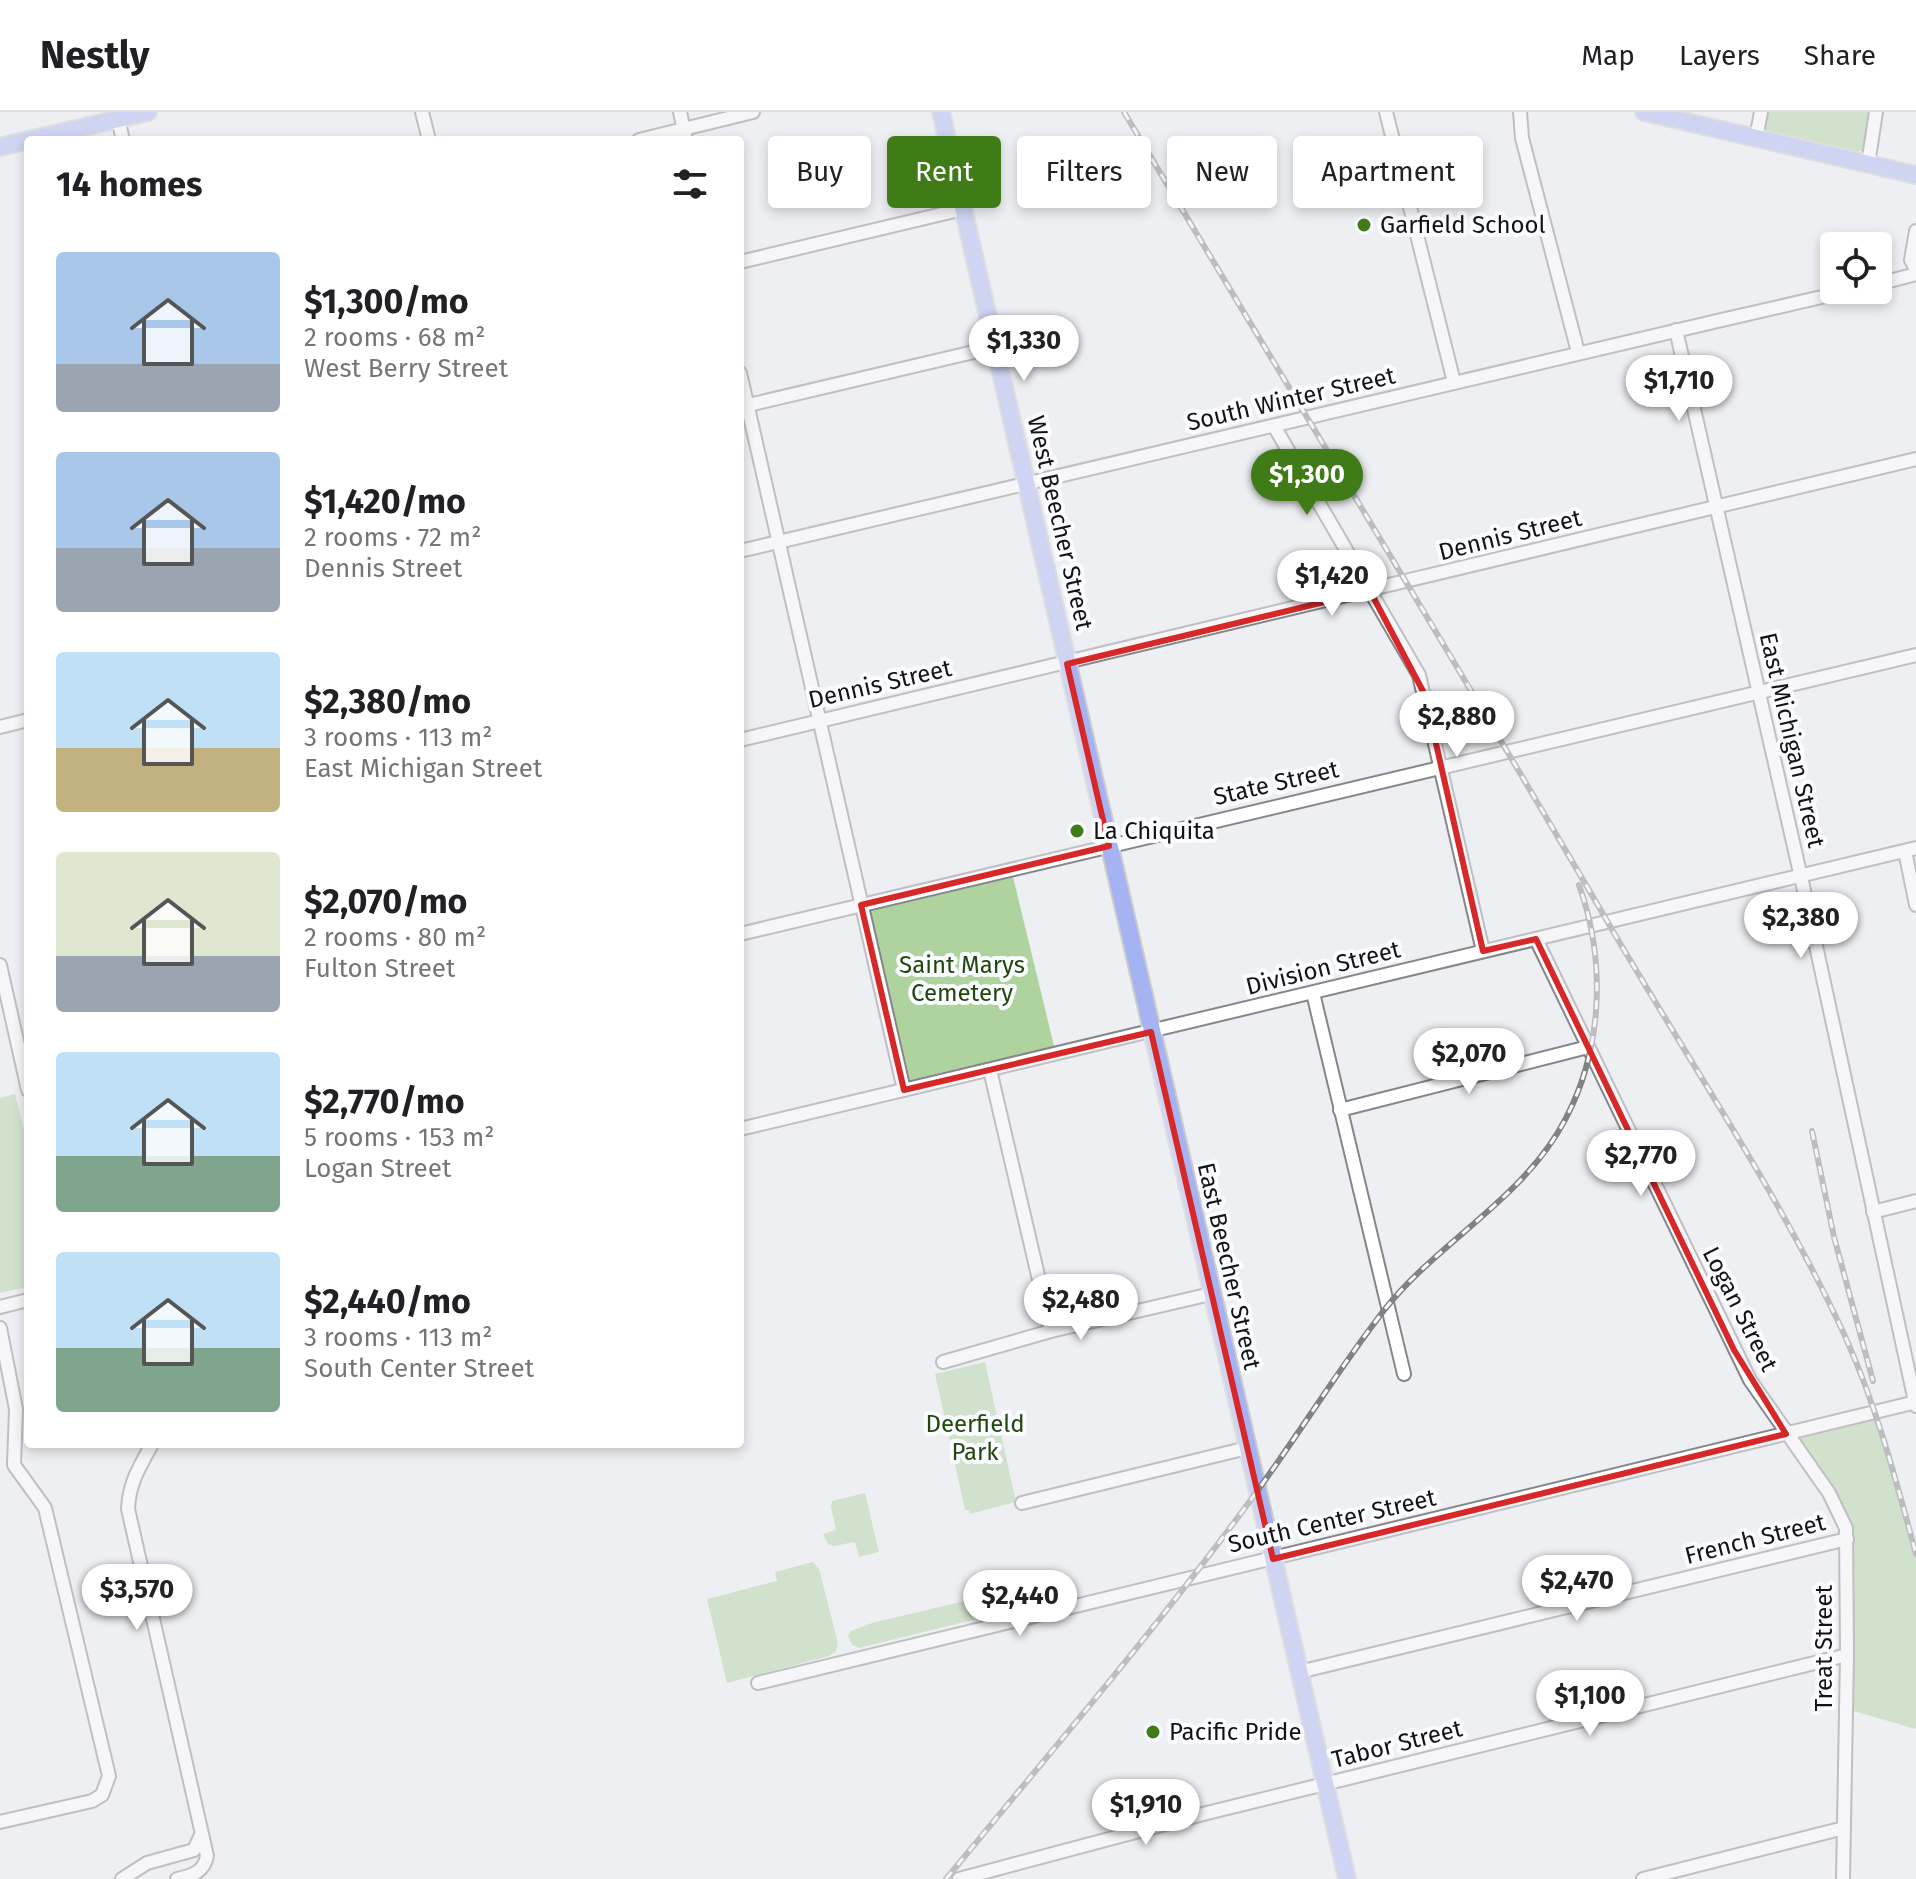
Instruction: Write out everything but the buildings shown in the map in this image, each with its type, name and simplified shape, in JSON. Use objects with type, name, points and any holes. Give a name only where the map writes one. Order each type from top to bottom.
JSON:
[{"type":"main road","points":[[45,136],[148,112]]},
{"type":"main road","name":"West Beecher Street","points":[[941,112],[1067,664]]},
{"type":"main road","points":[[1644,112],[1916,175]]},
{"type":"main road","points":[[0,147],[24,141]]},
{"type":"main road","name":"East Beecher Street","points":[[1067,664],[1347,1879]]},
{"type":"street","points":[[422,112],[428,136]]},
{"type":"street","points":[[680,112],[685,135],[753,112]]},
{"type":"street","points":[[1386,112],[1454,382]]},
{"type":"street","points":[[1520,112],[1522,138],[1578,352]]},
{"type":"street","points":[[1756,138],[1761,112]]},
{"type":"street","points":[[1868,164],[1876,112]]},
{"type":"street","points":[[118,119],[122,136]]},
{"type":"street","points":[[744,261],[963,209]]},
{"type":"street","points":[[1892,280],[1916,272],[1911,260],[1916,231]]},
{"type":"street","name":"South Winter Street","points":[[744,550],[1820,297]]},
{"type":"street","name":"East Michigan Street","points":[[1676,330],[1916,1404]]},
{"type":"street","points":[[904,1090],[779,542],[744,406],[995,347]]},
{"type":"street","points":[[1274,426],[1419,675],[1483,951]]},
{"type":"street","name":"Dennis Street","points":[[744,739],[1916,459]]},
{"type":"street","name":"State Street","points":[[744,933],[1916,655]]},
{"type":"street","points":[[0,727],[24,721]]},
{"type":"street","points":[[1910,849],[1916,905]]},
{"type":"street","name":"Division Street","points":[[744,1128],[1910,849]]},
{"type":"street","name":"Logan Street","points":[[1536,939],[1734,1350],[1786,1434]]},
{"type":"street","points":[[0,965],[24,1072]]},
{"type":"street","points":[[1313,993],[1404,1374]]},
{"type":"street","points":[[1340,1110],[1588,1047]]},
{"type":"street","points":[[990,1070],[1051,1331]]},
{"type":"street","points":[[1873,1212],[1916,1201]]},
{"type":"street","points":[[943,1362],[1051,1331],[1211,1294]]},
{"type":"street","points":[[0,1307],[24,1301]]},
{"type":"street","points":[[0,1328],[16,1409],[14,1465],[45,1508],[109,1776],[102,1795],[92,1801],[0,1822]]},
{"type":"street","name":"South Center Street","points":[[758,1683],[1916,1404]]},
{"type":"street","name":"Treat Street","points":[[1786,1434],[1829,1493],[1841,1516],[1847,1539],[1843,1879]]},
{"type":"street","points":[[150,1448],[134,1477],[128,1509],[207,1856],[206,1863],[197,1874],[177,1879]]},
{"type":"street","points":[[1022,1503],[1247,1448]]},
{"type":"street","points":[[0,1461],[14,1465]]},
{"type":"street","name":"French Street","points":[[1299,1672],[1847,1539]]},
{"type":"street","name":"Tabor Street","points":[[959,1879],[1160,1825],[1847,1655]]},
{"type":"street","points":[[122,1879],[147,1863],[194,1850],[199,1844],[201,1828]]},
{"type":"street","points":[[1643,1879],[1844,1828]]},
{"type":"highlighted area","points":[[1370,591],[1425,695],[1483,951],[1536,939],[1734,1350],[1786,1434],[1273,1559],[1151,1032],[904,1090],[861,905],[1109,846],[1067,664]]},
{"type":"green space","points":[[1768,112],[1870,112],[1864,150],[1854,152],[1767,132]]},
{"type":"green space","name":"Saint Marys Cemetery","points":[[1013,877],[1054,1046],[910,1080],[870,911]]},
{"type":"green space","points":[[15,1094],[24,1129],[24,1288],[0,1293],[0,1098]]},
{"type":"green space","name":"Deerfield Park","points":[[985,1362],[1016,1502],[970,1514],[969,1510],[965,1510],[935,1374]]},
{"type":"green space","points":[[1874,1413],[1916,1554],[1916,1729],[1846,1709],[1846,1528],[1786,1434]]},
{"type":"green space","points":[[865,1493],[879,1552],[859,1557],[855,1542],[834,1546],[828,1544],[823,1534],[836,1530],[832,1501]]},
{"type":"green space","points":[[813,1562],[819,1569],[838,1643],[836,1651],[829,1656],[727,1683],[707,1599],[777,1581],[775,1572]]},
{"type":"green space","points":[[1032,1585],[1037,1604],[859,1648],[852,1645],[848,1635],[872,1623]]},
{"type":"railway","points":[[1124,112],[1792,1232],[1844,1334],[1866,1388],[1916,1554]]},
{"type":"railway","points":[[946,1879],[1211,1553],[1385,1309],[1431,1261],[1505,1195],[1549,1146],[1578,1091],[1593,1033],[1597,973],[1594,943],[1579,885]]},
{"type":"railway","points":[[1812,1131],[1834,1237],[1873,1381]]},
{"type":"place","name":"Garfield School","points":[[1364,225]]},
{"type":"place","name":"La Chiquita","points":[[1077,831]]},
{"type":"place","name":"Pacific Pride","points":[[1153,1732]]}]
